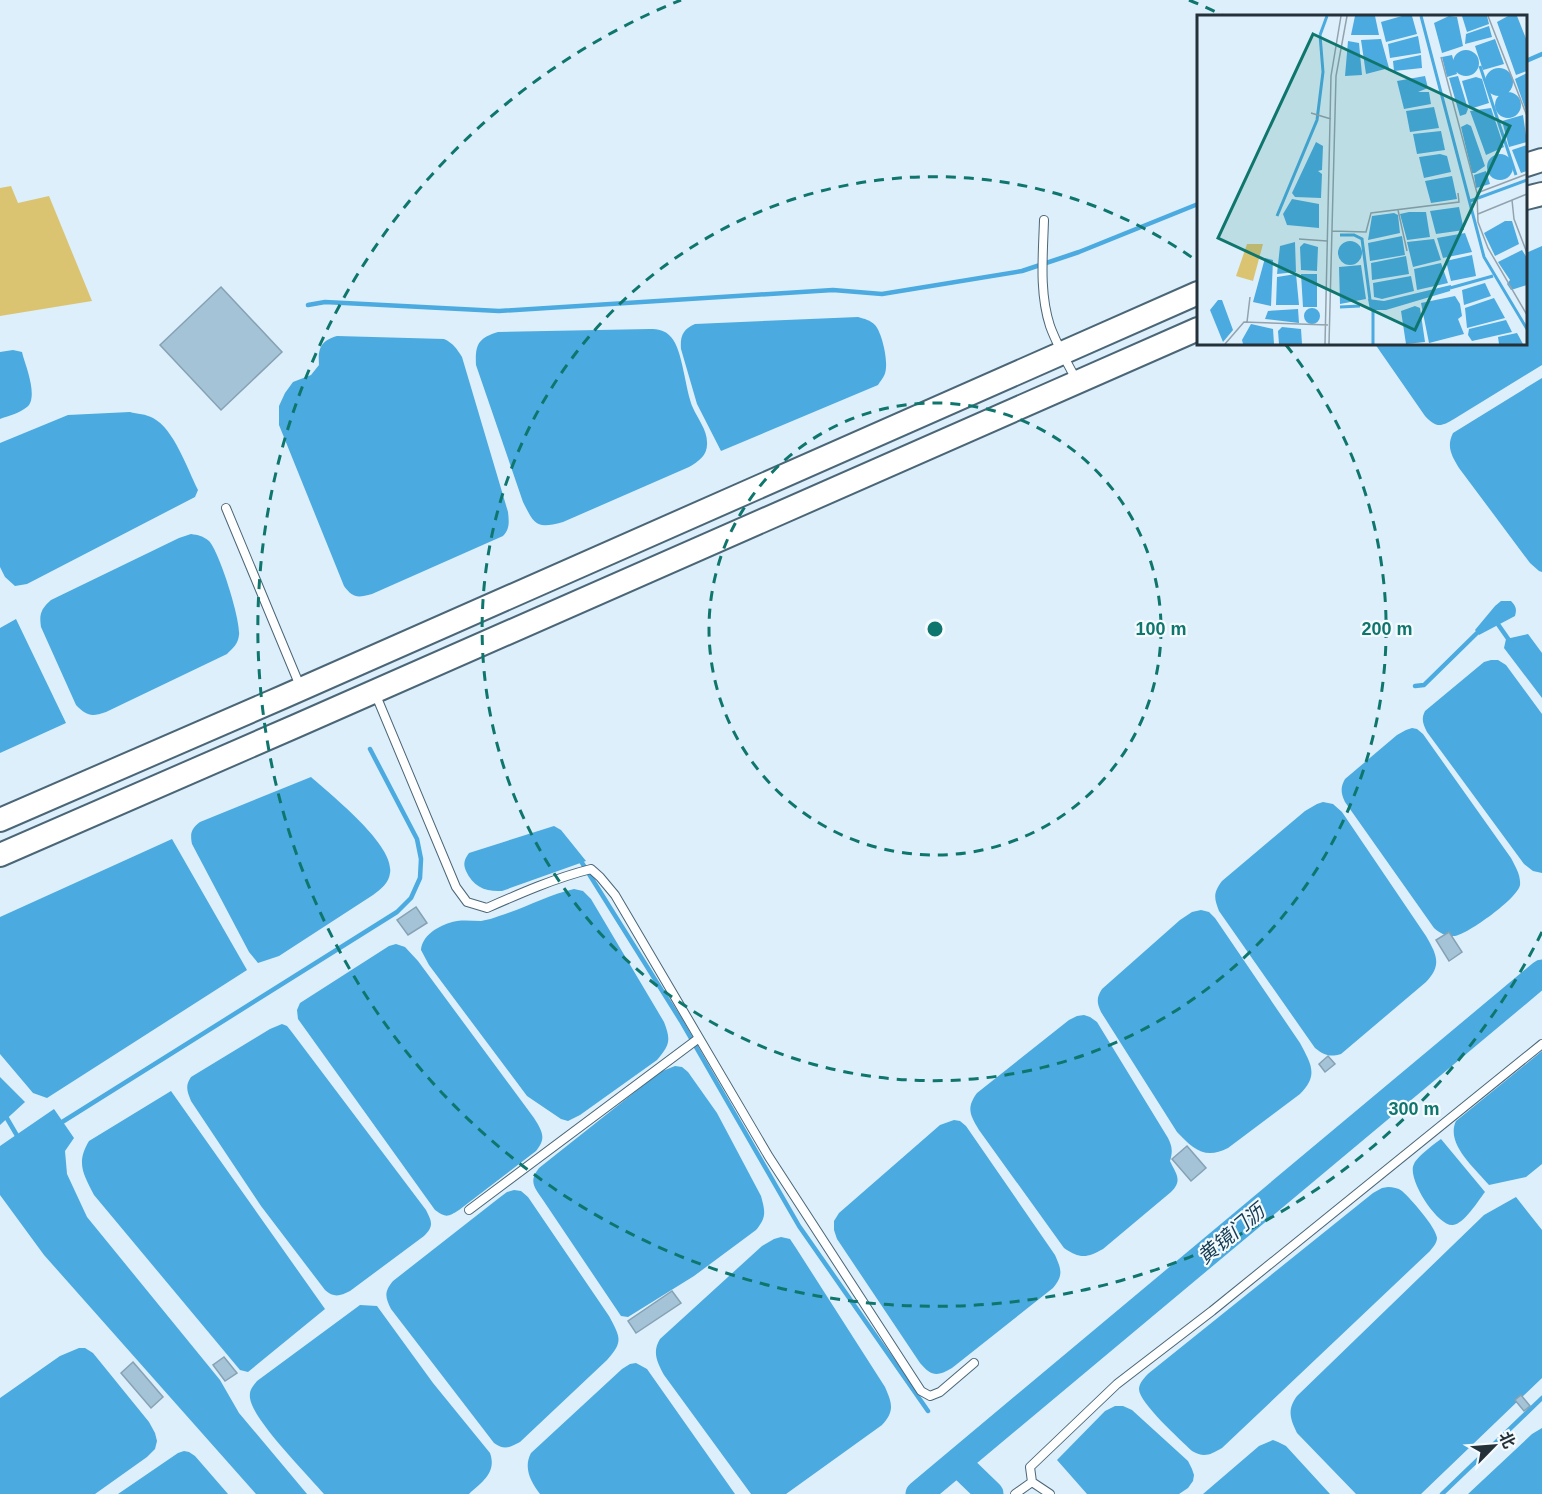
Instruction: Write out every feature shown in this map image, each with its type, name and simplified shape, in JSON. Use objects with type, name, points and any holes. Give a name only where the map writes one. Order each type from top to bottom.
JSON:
[{"type":"main road","points":[[1527,165],[1542,160]]},
{"type":"main road","points":[[1527,198],[1542,194]]},
{"type":"main road","points":[[0,820],[1197,293]]},
{"type":"main road","points":[[0,855],[1197,329]]},
{"type":"lane","points":[[1044,220],[1042,284],[1050,325],[1077,382]]},
{"type":"lane","points":[[226,508],[301,689]]},
{"type":"lane","points":[[374,692],[456,887],[467,902],[487,908],[514,895],[573,873],[591,869],[600,877],[615,895],[769,1157],[921,1391],[930,1396],[940,1392],[974,1364]]},
{"type":"lane","points":[[469,1210],[699,1038]]},
{"type":"lane","points":[[1050,1494],[1032,1482],[1030,1467],[1117,1384],[1212,1311],[1542,1044]]},
{"type":"lane","points":[[1015,1494],[1032,1482]]},
{"type":"shaded area","points":[[11,186],[18,203],[49,196],[92,301],[0,316],[0,188]]},
{"type":"water","points":[[1542,246],[1542,365],[1449,422],[1442,425],[1432,423],[1376,345],[1527,345],[1527,253]]},
{"type":"water","points":[[858,317],[875,325],[882,339],[886,370],[878,385],[721,451],[697,404],[681,349],[682,337],[688,328],[695,324]]},
{"type":"water","points":[[650,329],[664,331],[675,343],[690,400],[706,433],[707,447],[704,454],[689,467],[563,522],[538,524],[523,502],[476,365],[479,343],[498,332]]},
{"type":"water","points":[[337,336],[444,339],[454,346],[462,357],[509,522],[503,536],[363,596],[353,595],[344,586],[279,425],[279,406],[285,393],[293,382],[311,375],[319,365],[321,346],[327,340]]},
{"type":"water","points":[[13,350],[22,352],[31,383],[32,397],[27,407],[0,419],[0,352]]},
{"type":"water","points":[[1542,378],[1542,572],[1530,563],[1459,468],[1452,455],[1450,443],[1453,433]]},
{"type":"water","points":[[130,412],[153,418],[161,423],[174,440],[198,490],[195,497],[27,584],[15,586],[5,577],[0,567],[0,443],[68,415]]},
{"type":"water","points":[[191,534],[209,541],[218,558],[237,615],[239,635],[236,643],[227,654],[106,712],[97,715],[86,713],[76,705],[41,627],[43,609],[51,600]]},
{"type":"water","points":[[1501,601],[1513,603],[1516,609],[1515,616],[1479,635],[1475,630]]},
{"type":"water","points":[[16,619],[66,723],[0,753],[0,628]]},
{"type":"water","points":[[1528,634],[1542,653],[1542,698],[1504,648],[1506,639]]},
{"type":"water","points":[[1498,660],[1506,665],[1542,714],[1542,873],[1533,871],[1524,864],[1427,732],[1424,724],[1425,711],[1484,662]]},
{"type":"water","points":[[1412,728],[1423,734],[1511,858],[1520,878],[1517,891],[1492,915],[1455,936],[1443,934],[1434,928],[1345,802],[1342,793],[1345,779],[1397,735]]},
{"type":"water","points":[[311,777],[360,821],[383,849],[389,862],[389,877],[384,886],[373,895],[279,956],[258,963],[249,952],[192,844],[192,831],[200,822]]},
{"type":"water","points":[[1323,802],[1333,804],[1342,812],[1426,936],[1436,960],[1434,970],[1426,982],[1341,1054],[1334,1055],[1325,1054],[1315,1048],[1219,911],[1215,899],[1222,881],[1305,811]]},
{"type":"water","points":[[554,826],[561,830],[586,861],[502,891],[491,891],[476,885],[465,869],[465,860],[469,853]]},
{"type":"water","points":[[172,839],[247,970],[47,1098],[33,1093],[0,1054],[0,917]]},
{"type":"water","points":[[574,889],[583,891],[591,899],[664,1022],[668,1042],[657,1060],[580,1115],[568,1121],[561,1119],[527,1096],[429,965],[421,950],[427,936],[444,925],[457,921],[490,919]]},
{"type":"water","points":[[1201,910],[1209,912],[1215,918],[1300,1043],[1311,1069],[1310,1081],[1300,1094],[1228,1148],[1213,1153],[1194,1148],[1177,1132],[1101,1012],[1098,1000],[1102,989],[1180,920],[1192,912]]},
{"type":"water","points":[[396,944],[405,947],[418,961],[534,1118],[542,1134],[536,1151],[459,1210],[449,1215],[435,1210],[298,1019],[297,1010],[300,1003],[389,946]]},
{"type":"water","points":[[1084,1015],[1097,1022],[1168,1138],[1172,1149],[1170,1161],[1178,1180],[1171,1192],[1103,1249],[1079,1256],[1064,1248],[979,1130],[970,1112],[970,1107],[977,1093],[1069,1020]]},
{"type":"water","points":[[282,1024],[291,1031],[426,1210],[431,1221],[431,1227],[424,1236],[350,1291],[340,1295],[331,1294],[325,1290],[261,1206],[191,1101],[188,1091],[187,1086],[191,1077]]},
{"type":"water","points":[[1542,1051],[1542,1164],[1526,1177],[1489,1185],[1458,1147],[1454,1130],[1456,1121]]},
{"type":"water","points":[[675,1066],[682,1067],[688,1072],[717,1113],[761,1196],[763,1217],[756,1230],[694,1276],[628,1317],[621,1316],[537,1192],[533,1181],[539,1168],[660,1072]]},
{"type":"water","points":[[0,1077],[25,1102],[0,1125]]},
{"type":"water","points":[[171,1091],[325,1309],[248,1372],[240,1370],[94,1195],[82,1168],[83,1156],[89,1141]]},
{"type":"water","points":[[54,1109],[74,1138],[65,1151],[67,1174],[87,1217],[220,1380],[239,1413],[307,1494],[256,1494],[44,1255],[0,1195],[0,1146]]},
{"type":"water","points":[[954,1120],[966,1126],[1055,1255],[1060,1272],[1059,1279],[1053,1288],[952,1368],[934,1374],[920,1363],[837,1239],[834,1221],[839,1213],[940,1125]]},
{"type":"water","points":[[1441,1139],[1485,1192],[1462,1221],[1453,1225],[1447,1224],[1432,1210],[1419,1190],[1413,1171],[1418,1158]]},
{"type":"water","points":[[1388,1187],[1402,1191],[1422,1213],[1436,1233],[1437,1240],[1434,1246],[1222,1448],[1207,1455],[1192,1451],[1146,1403],[1139,1389],[1142,1380],[1373,1193]]},
{"type":"water","points":[[514,1190],[521,1191],[528,1197],[609,1316],[618,1334],[618,1343],[607,1360],[520,1442],[504,1447],[494,1443],[391,1309],[386,1295],[393,1281],[499,1198]]},
{"type":"water","points":[[1516,1197],[1542,1230],[1542,1378],[1421,1494],[1356,1494],[1297,1433],[1291,1414],[1294,1401],[1484,1215]]},
{"type":"water","points":[[781,1237],[790,1239],[885,1387],[891,1402],[891,1411],[882,1425],[786,1494],[751,1494],[664,1375],[656,1348],[660,1339],[762,1246]]},
{"type":"water","points":[[360,1305],[377,1306],[433,1383],[490,1453],[492,1466],[490,1472],[469,1494],[324,1494],[270,1433],[253,1407],[250,1393],[257,1381]]},
{"type":"water","points":[[79,1348],[85,1348],[93,1353],[149,1422],[157,1441],[155,1449],[95,1494],[0,1494],[0,1398],[60,1356]]},
{"type":"water","points":[[636,1363],[647,1369],[735,1494],[540,1494],[531,1480],[528,1469],[531,1453],[622,1369]]},
{"type":"water","points":[[1115,1406],[1123,1406],[1132,1410],[1188,1461],[1194,1475],[1188,1488],[1179,1494],[1087,1494],[1057,1460],[1105,1411]]},
{"type":"water","points":[[1542,1428],[1542,1494],[1468,1494],[1532,1434]]},
{"type":"water","points":[[1273,1440],[1286,1446],[1330,1494],[1203,1494],[1259,1446]]},
{"type":"water","points":[[184,1451],[195,1456],[228,1494],[118,1494],[178,1453]]},
{"type":"building","points":[[221,287],[282,352],[221,410],[160,345]]},
{"type":"building","points":[[416,907],[427,923],[408,935],[397,920]]},
{"type":"building","points":[[1449,932],[1462,952],[1449,961],[1436,940]]},
{"type":"building","points":[[1328,1056],[1335,1064],[1325,1072],[1319,1064]]},
{"type":"building","points":[[1187,1146],[1206,1168],[1191,1181],[1172,1159]]},
{"type":"building","points":[[672,1291],[681,1303],[636,1333],[628,1321]]},
{"type":"building","points":[[224,1357],[237,1373],[225,1381],[213,1365]]},
{"type":"building","points":[[133,1362],[163,1397],[151,1408],[121,1373]]},
{"type":"building","points":[[1521,1395],[1530,1406],[1524,1411],[1515,1400]]},
{"type":"waterway","points":[[1527,61],[1542,54]]},
{"type":"waterway","points":[[308,305],[325,302],[499,311],[833,290],[882,294],[1022,271],[1079,252],[1197,204]]},
{"type":"waterway","points":[[1495,620],[1511,643]]},
{"type":"waterway","points":[[1415,686],[1424,685],[1479,631]]},
{"type":"waterway","points":[[59,1124],[397,912],[411,898],[420,878],[421,859],[417,839],[370,749]]},
{"type":"waterway","points":[[579,858],[681,1021],[799,1226],[928,1411]]},
{"type":"waterway","name":"黄镜门沥","points":[[919,1494],[1542,973]]},
{"type":"waterway","points":[[5,1115],[19,1139]]},
{"type":"waterway","points":[[1442,1494],[1542,1398]]},
{"type":"waterway","points":[[958,1463],[990,1494]]}]
